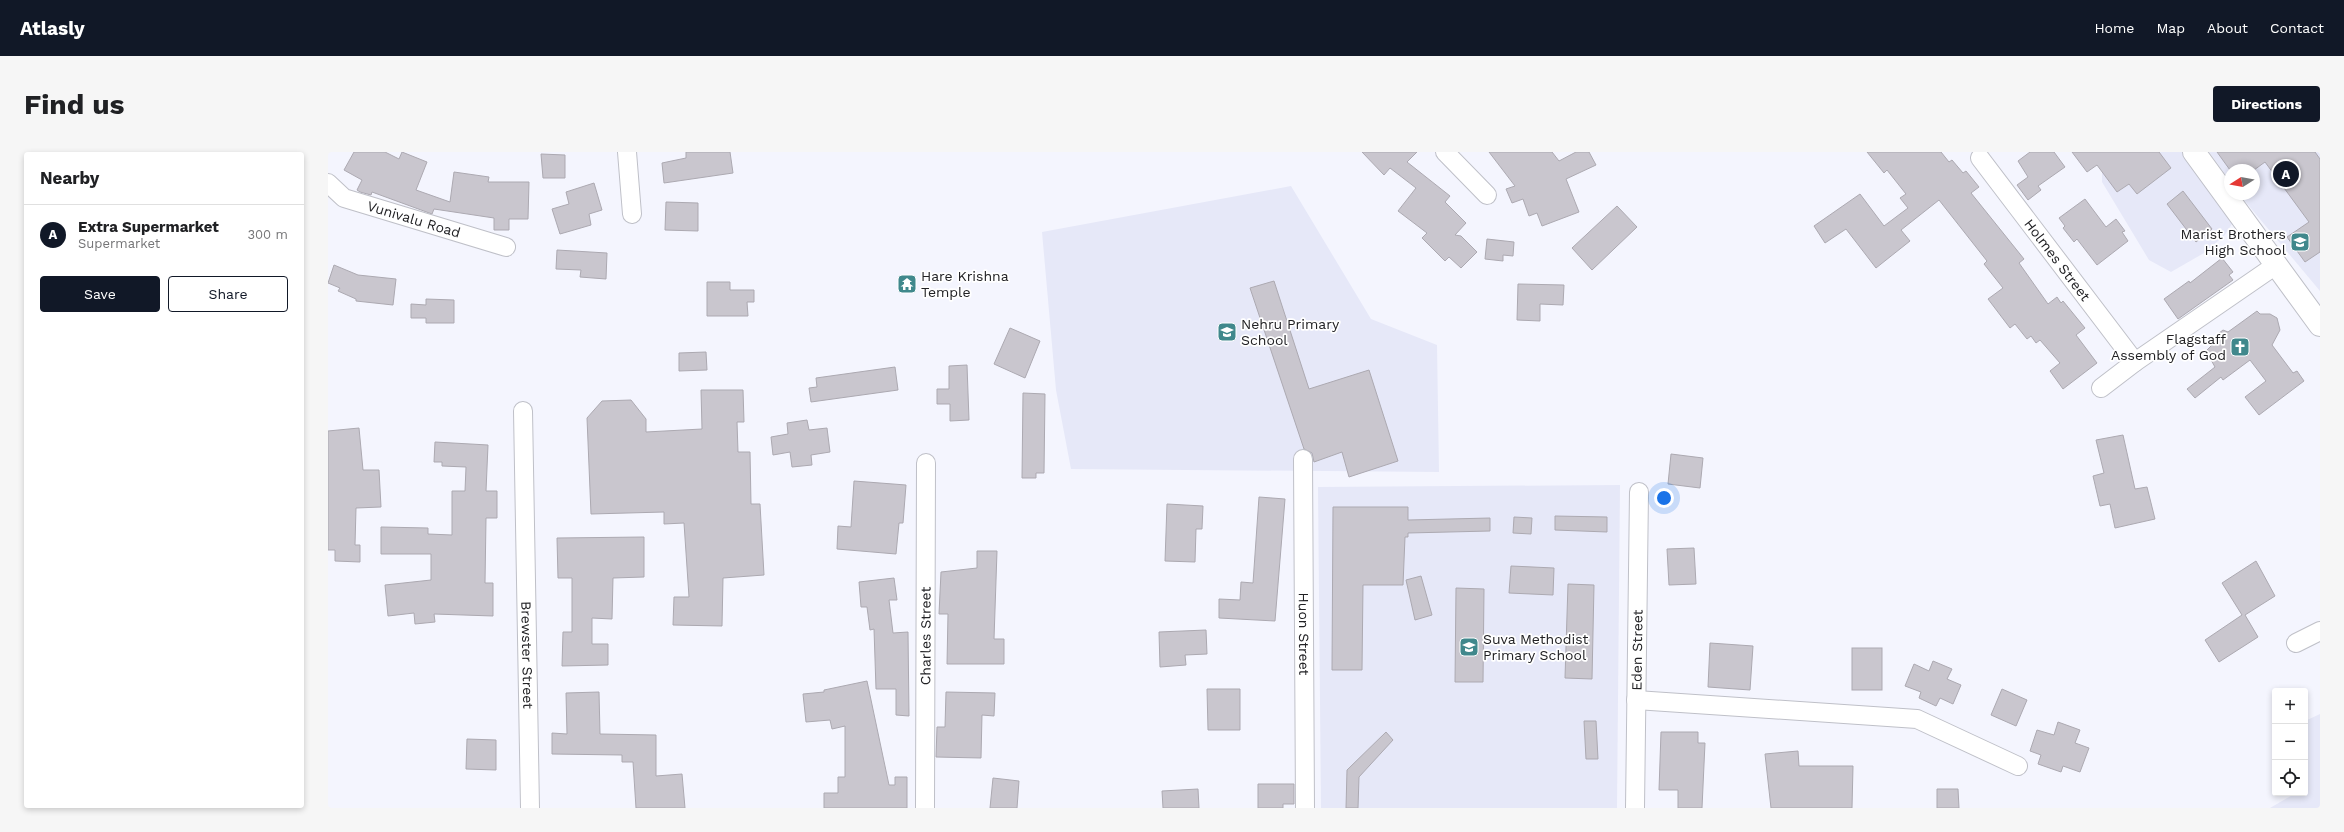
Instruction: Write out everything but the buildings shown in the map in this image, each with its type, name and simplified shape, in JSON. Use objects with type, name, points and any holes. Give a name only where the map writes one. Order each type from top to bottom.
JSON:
[{"type":"main road","points":[[2194,152],[2320,325]]},
{"type":"main road","points":[[2209,152],[2224,172]]},
{"type":"main road","points":[[2244,200],[2320,302]]},
{"type":"street","points":[[627,152],[632,214]]},
{"type":"street","points":[[1445,152],[1487,195]]},
{"type":"street","name":"Holmes Street","points":[[1980,158],[2135,362]]},
{"type":"street","name":"Vunivalu Road","points":[[328,182],[344,198],[506,247]]},
{"type":"street","points":[[2101,388],[2135,362],[2276,265]]},
{"type":"street","name":"Brewster Street","points":[[523,411],[530,808]]},
{"type":"street","name":"Huon Street","points":[[1303,459],[1305,808]]},
{"type":"street","name":"Charles Street","points":[[925,808],[926,463]]},
{"type":"street","name":"Eden Street","points":[[1635,808],[1638,492]]},
{"type":"street","points":[[2296,643],[2320,631]]},
{"type":"street","points":[[1636,700],[1918,719],[2018,766]]},
{"type":"shaded area","points":[[2098,152],[2182,152],[2236,218],[2224,236],[2204,253],[2171,272],[2149,260],[2102,182],[2102,158]]},
{"type":"shaded area","name":"Marist Brothers High School","points":[[2209,152],[2320,152],[2320,291],[2244,200],[2260,200],[2260,164],[2224,164],[2224,173]]},
{"type":"shaded area","name":"Nehru Primary School","points":[[1291,186],[1371,319],[1437,345],[1439,472],[1071,469],[1056,390],[1042,232]]},
{"type":"shaded area","name":"Suva Methodist Primary School","points":[[1620,485],[1617,808],[1321,808],[1318,487]]},
{"type":"shaded area","points":[[2320,714],[2320,808],[2270,808],[2291,796],[2308,796],[2308,720]]},
{"type":"place","name":"Extra Supermarket","points":[[2286,174]]},
{"type":"place","name":"Marist Brothers High School","points":[[2300,242]]},
{"type":"place","name":"Hare Krishna Temple","points":[[907,284]]},
{"type":"place","name":"Nehru Primary School","points":[[1227,332]]},
{"type":"place","name":"Flagstaff Assembly of God","points":[[2240,347]]},
{"type":"place","name":"Suva Methodist Primary School","points":[[1469,647]]}]
